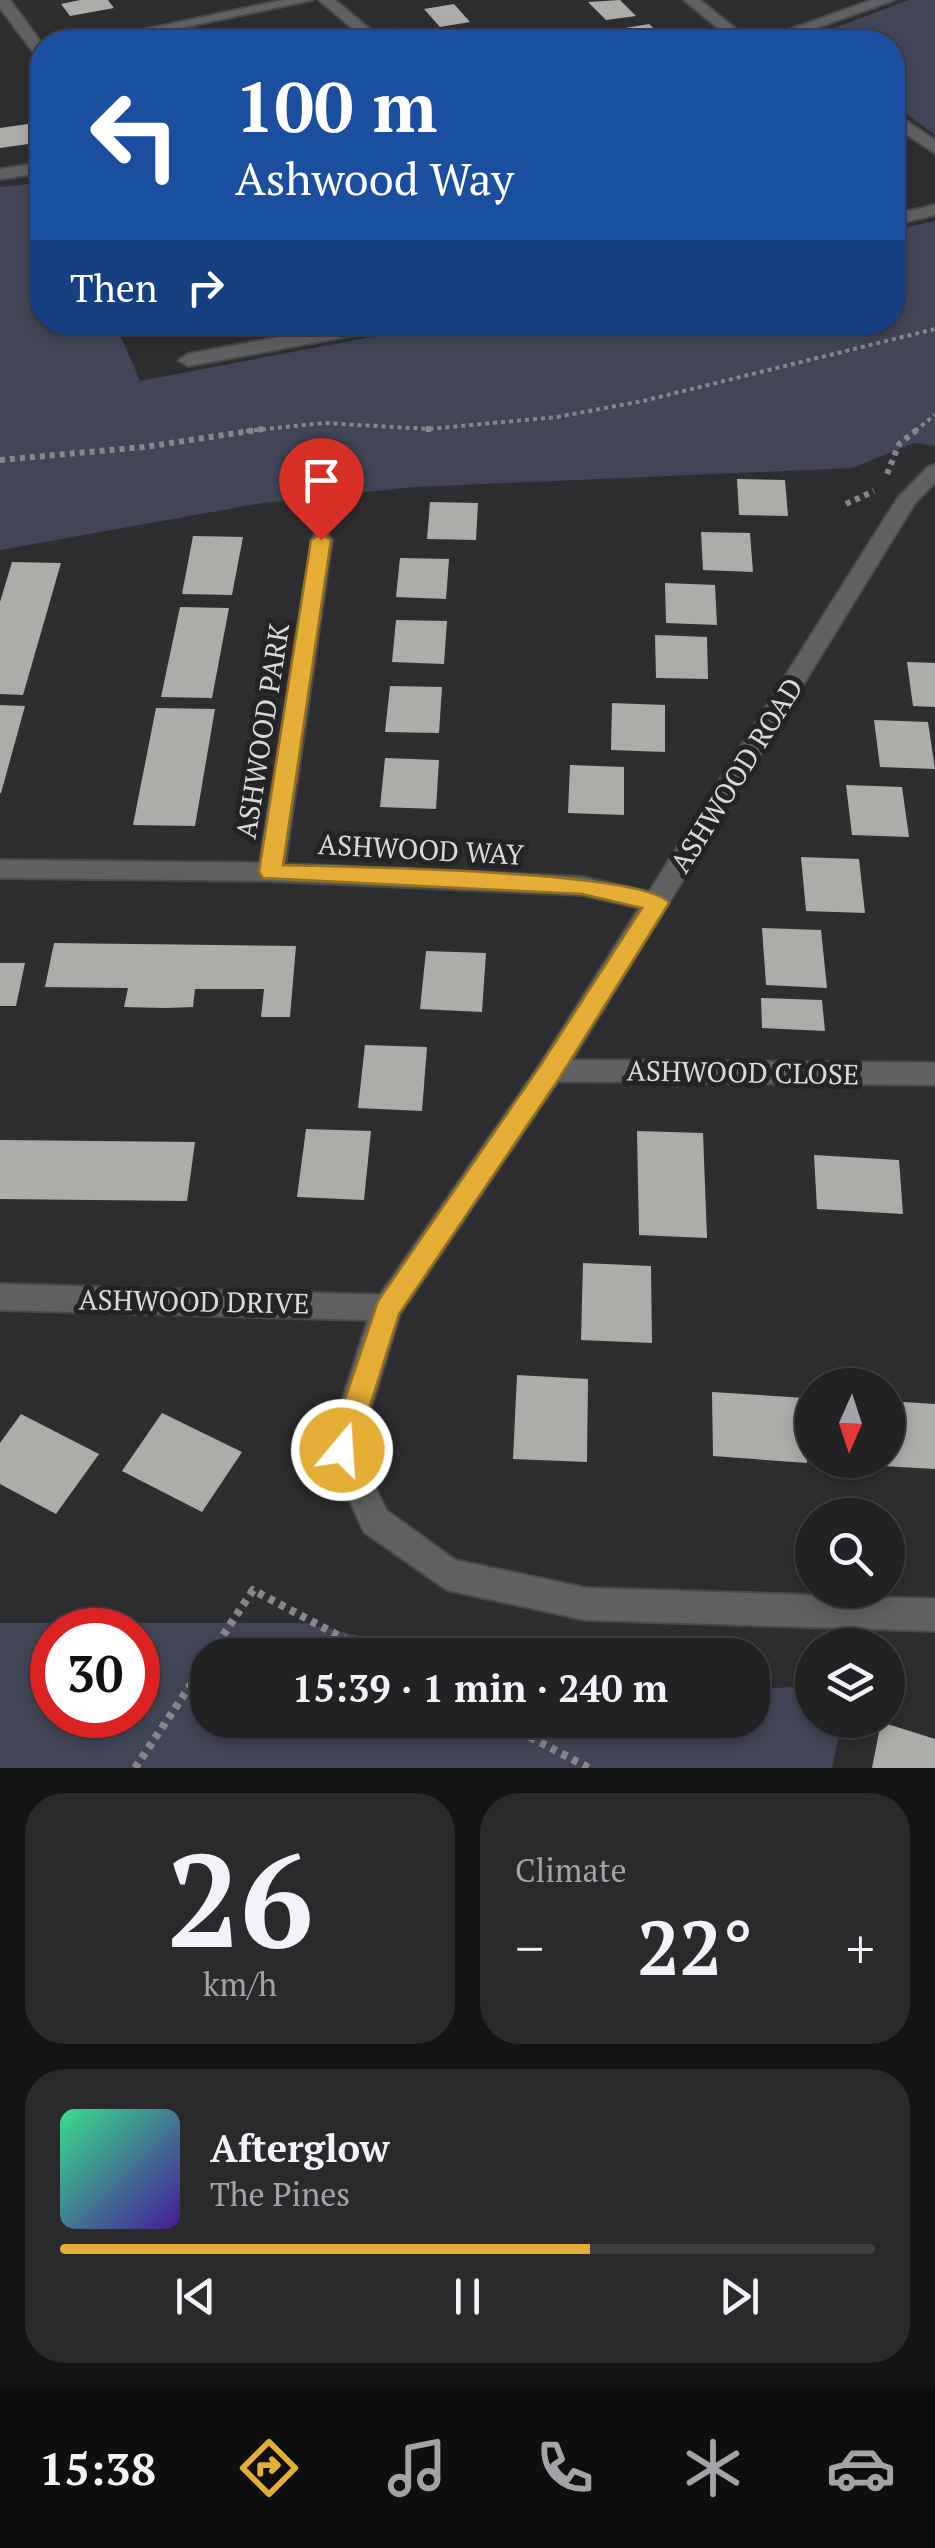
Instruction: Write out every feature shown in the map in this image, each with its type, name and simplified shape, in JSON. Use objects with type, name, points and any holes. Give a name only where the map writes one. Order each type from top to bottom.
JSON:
[{"type":"street","points":[[2,0],[30,37]]},
{"type":"street","points":[[154,30],[304,0]]},
{"type":"street","points":[[326,0],[362,30]]},
{"type":"street","points":[[691,0],[729,30]]},
{"type":"street","points":[[812,30],[888,0]]},
{"type":"street","points":[[905,126],[935,148]]},
{"type":"street","points":[[0,174],[30,170]]},
{"type":"street","points":[[905,217],[935,210]]},
{"type":"street","points":[[188,360],[323,335]]},
{"type":"street","name":"ASHWOOD ROAD","points":[[935,471],[907,500],[551,1070],[387,1309],[342,1450],[375,1521],[447,1574],[586,1604],[935,1615]]},
{"type":"street","name":"ASHWOOD PARK","points":[[270,872],[321,540]]},
{"type":"street","name":"ASHWOOD WAY","points":[[0,870],[270,872],[582,886],[657,903]]},
{"type":"street","name":"ASHWOOD CLOSE","points":[[551,1070],[935,1074]]},
{"type":"street","name":"ASHWOOD DRIVE","points":[[0,1297],[334,1304],[387,1309]]},
{"type":"path","points":[[0,460],[144,447],[288,425],[324,423],[430,429],[557,417],[643,401],[764,368],[935,329]]},
{"type":"path","points":[[846,504],[882,486],[900,444],[935,415]]},
{"type":"path","points":[[221,1638],[253,1590],[344,1638]]},
{"type":"path","points":[[134,1768],[190,1685]]},
{"type":"path","points":[[532,1738],[589,1768]]},
{"type":"shaded area","points":[[909,0],[935,0],[935,135],[905,113],[905,30],[829,30]]},
{"type":"shaded area","points":[[29,184],[30,187],[30,335],[120,335],[140,381],[382,335],[905,335],[905,227],[935,221],[935,446],[914,443],[852,468],[414,487],[262,503],[0,550],[0,187]]},
{"type":"shaded area","points":[[0,1623],[30,1623],[30,1738],[160,1738],[160,1623],[306,1623],[368,1638],[190,1638],[190,1738],[770,1738],[770,1689],[795,1686],[795,1738],[838,1738],[832,1768],[0,1768]]},
{"type":"building","points":[[108,0],[114,8],[70,16],[61,4]]},
{"type":"building","points":[[620,0],[636,16],[606,20],[588,2]]},
{"type":"building","points":[[454,4],[470,22],[440,27],[424,9]]},
{"type":"building","points":[[649,24],[655,30],[621,30]]},
{"type":"building","points":[[30,124],[30,144],[0,148],[0,128]]},
{"type":"building","points":[[737,479],[785,480],[788,516],[739,515]]},
{"type":"building","points":[[430,502],[478,503],[476,540],[427,539]]},
{"type":"building","points":[[701,532],[750,533],[753,572],[703,570]]},
{"type":"building","points":[[193,536],[243,537],[232,595],[182,594]]},
{"type":"building","points":[[400,558],[449,559],[446,599],[396,597]]},
{"type":"building","points":[[12,562],[61,563],[23,695],[0,694],[0,602]]},
{"type":"building","points":[[665,583],[715,585],[717,625],[666,623]]},
{"type":"building","points":[[180,607],[229,608],[212,698],[161,697]]},
{"type":"building","points":[[396,620],[447,621],[444,664],[392,662]]},
{"type":"building","points":[[655,635],[707,637],[708,679],[656,678]]},
{"type":"building","points":[[907,662],[935,663],[935,707],[913,706]]},
{"type":"building","points":[[390,686],[442,687],[439,733],[385,732]]},
{"type":"building","points":[[612,703],[665,705],[665,752],[611,750]]},
{"type":"building","points":[[0,705],[25,706],[1,793],[0,793]]},
{"type":"building","points":[[156,708],[215,709],[195,826],[133,825]]},
{"type":"building","points":[[874,720],[928,722],[935,769],[880,767]]},
{"type":"building","points":[[385,758],[439,760],[436,809],[380,807]]},
{"type":"building","points":[[570,765],[624,767],[624,815],[568,813]]},
{"type":"building","points":[[846,785],[902,787],[909,837],[852,835]]},
{"type":"building","points":[[801,857],[859,859],[865,913],[806,911]]},
{"type":"building","points":[[762,928],[821,930],[827,988],[766,985]]},
{"type":"building","points":[[54,943],[296,946],[290,1017],[261,1017],[264,989],[195,989],[193,1007],[166,1008],[124,1007],[128,988],[45,987]]},
{"type":"building","points":[[426,951],[486,953],[482,1012],[420,1009]]},
{"type":"building","points":[[0,963],[25,963],[16,1006],[0,1006]]},
{"type":"building","points":[[761,998],[822,1000],[825,1031],[762,1028]]},
{"type":"building","points":[[365,1045],[427,1047],[422,1111],[358,1108]]},
{"type":"building","points":[[306,1129],[371,1131],[364,1200],[297,1197]]},
{"type":"building","points":[[637,1131],[703,1133],[707,1238],[639,1235]]},
{"type":"building","points":[[0,1140],[195,1142],[187,1201],[0,1199]]},
{"type":"building","points":[[814,1155],[899,1160],[903,1214],[817,1209]]},
{"type":"building","points":[[583,1263],[651,1266],[652,1343],[581,1340]]},
{"type":"building","points":[[517,1375],[588,1379],[587,1462],[513,1459]]},
{"type":"building","points":[[712,1392],[795,1397],[795,1462],[713,1456]]},
{"type":"building","points":[[905,1402],[935,1404],[935,1469],[905,1467]]},
{"type":"building","points":[[162,1413],[242,1452],[202,1512],[122,1471]]},
{"type":"building","points":[[21,1414],[99,1454],[56,1514],[0,1484],[0,1443]]},
{"type":"building","points":[[905,1730],[935,1739],[935,1768],[872,1768],[878,1738],[905,1738]]},
{"type":"route","points":[[321,540],[270,872],[582,886],[657,903],[551,1070],[387,1309],[342,1450]]}]
